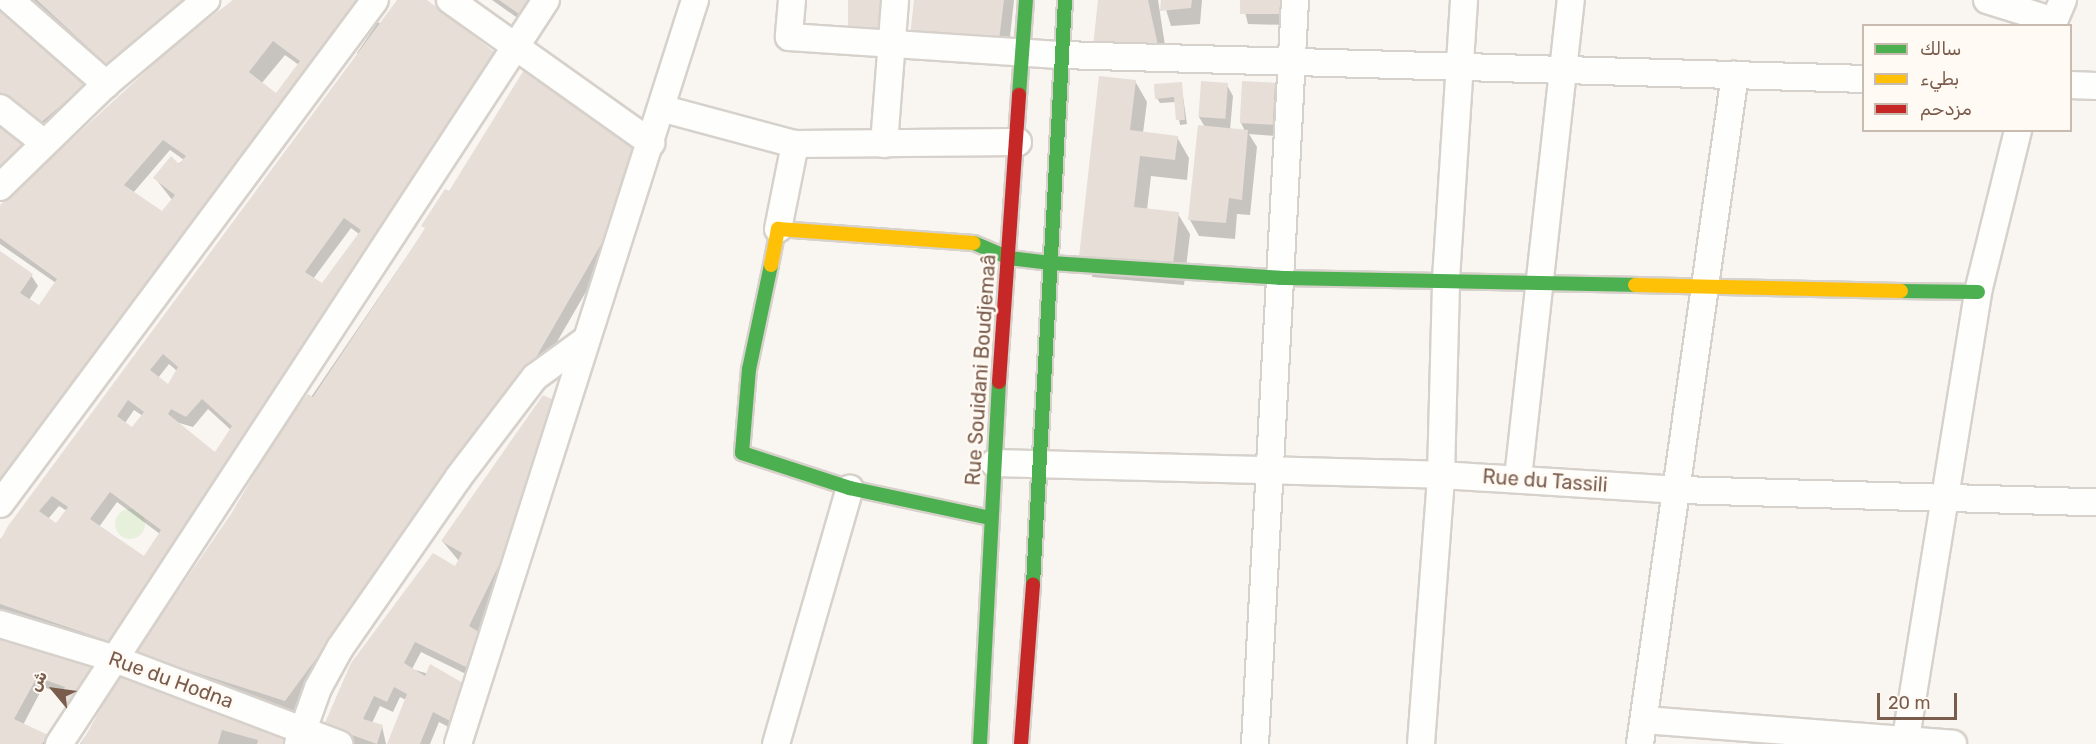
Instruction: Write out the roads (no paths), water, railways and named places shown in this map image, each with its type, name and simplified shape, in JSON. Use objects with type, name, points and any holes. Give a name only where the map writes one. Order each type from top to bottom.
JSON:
[{"type":"street","points":[[10,0],[106,84]]},
{"type":"street","points":[[0,187],[43,142],[106,84],[206,0]]},
{"type":"street","points":[[0,504],[375,0]]},
{"type":"street","points":[[450,0],[651,143]]},
{"type":"street","points":[[59,744],[517,48],[546,0]]},
{"type":"street","points":[[458,744],[582,342],[664,109],[695,0]]},
{"type":"street","points":[[792,0],[789,37],[1062,55],[1562,67],[1862,79]]},
{"type":"street","points":[[884,144],[895,0]]},
{"type":"street","name":"Rue Souidani Boudjemaâ","points":[[980,744],[990,518],[1018,142],[1026,0]]},
{"type":"street","points":[[1021,744],[1042,464],[1065,0]]},
{"type":"street","points":[[1255,744],[1272,471],[1295,0]]},
{"type":"street","points":[[1421,744],[1441,474],[1446,279],[1457,65],[1464,0]]},
{"type":"street","points":[[1518,478],[1571,0]]},
{"type":"street","points":[[1987,0],[2056,16]]},
{"type":"street","points":[[1735,75],[1680,490],[1642,732],[1953,744]]},
{"type":"street","points":[[2072,85],[2096,86]]},
{"type":"street","points":[[0,108],[43,142]]},
{"type":"street","points":[[664,109],[795,144],[1018,142]]},
{"type":"street","points":[[1906,742],[1948,495],[1978,292],[2018,132]]},
{"type":"street","points":[[795,144],[749,369],[739,445],[749,458],[850,489],[990,518]]},
{"type":"street","points":[[778,229],[981,243],[1009,258],[1051,263],[1280,278],[1539,279],[1705,289],[1978,292]]},
{"type":"street","points":[[299,736],[340,648],[507,410],[535,377],[582,342]]},
{"type":"street","name":"Rue du Tassili","points":[[994,463],[1441,474],[1680,490],[1948,495],[2096,502]]},
{"type":"street","points":[[776,744],[850,489]]},
{"type":"street","name":"Rue du Hodna","points":[[0,624],[115,658],[299,736],[339,744]]}]
